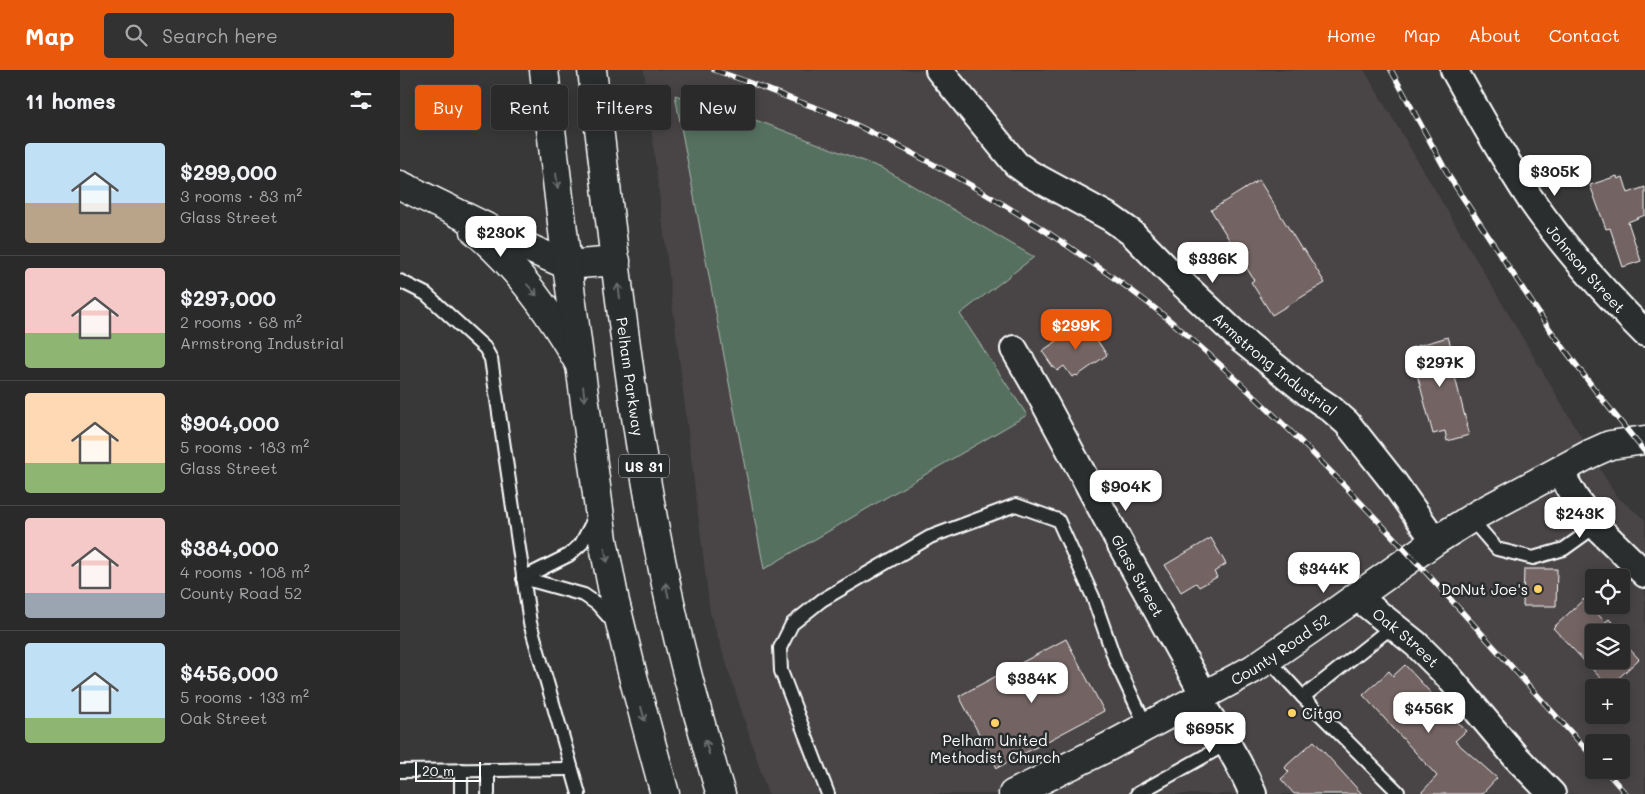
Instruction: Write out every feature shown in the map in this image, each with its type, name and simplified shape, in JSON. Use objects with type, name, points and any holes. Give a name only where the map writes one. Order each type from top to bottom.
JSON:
[{"type":"main road","points":[[544,70],[599,510],[613,594],[665,794]]},
{"type":"main road","name":"Pelham Parkway","points":[[592,70],[628,370],[653,523],[690,687],[721,794]]},
{"type":"main road","points":[[400,185],[567,265],[616,261]]},
{"type":"main road","points":[[447,208],[494,246],[539,299],[562,332],[580,365]]},
{"type":"main road","name":"County Road 52","points":[[1013,794],[1201,697],[1268,659],[1435,541],[1471,519],[1590,454],[1610,445],[1645,440]]},
{"type":"street","name":"Armstrong Industrial","points":[[939,70],[1016,164],[1030,174],[1111,218],[1132,233],[1242,340],[1347,423],[1392,480],[1435,541]]},
{"type":"street","name":"Johnson Street","points":[[1454,70],[1503,156],[1556,234],[1608,295],[1645,333]]},
{"type":"street","name":"Glass Street","points":[[1014,348],[1201,697],[1244,772],[1253,794]]},
{"type":"street","points":[[1559,470],[1575,498],[1596,526],[1645,574]]},
{"type":"street","name":"Oak Street","points":[[1356,596],[1416,644],[1448,676],[1516,757],[1552,794]]},
{"type":"lane","points":[[400,281],[426,294],[486,348],[491,359],[530,623],[579,794]]},
{"type":"lane","points":[[828,794],[781,671],[780,648],[792,624],[822,600],[930,537],[1016,505],[1058,520],[1093,597],[1115,660],[1146,726]]},
{"type":"lane","points":[[524,578],[569,555],[581,544],[599,510]]},
{"type":"lane","points":[[1471,519],[1497,549],[1533,558],[1564,549],[1596,526]]},
{"type":"lane","points":[[524,578],[584,595],[597,604],[622,634]]},
{"type":"lane","points":[[1303,696],[1393,626]]},
{"type":"lane","points":[[1268,659],[1398,792]]},
{"type":"lane","points":[[1137,794],[1228,743]]},
{"type":"lane","points":[[400,771],[572,769]]},
{"type":"lane","points":[[461,770],[461,794]]},
{"type":"lane","points":[[488,770],[488,794]]},
{"type":"shaded area","points":[[644,70],[1364,70],[1616,496],[1645,520],[1645,794],[768,794],[710,612],[651,130],[671,130],[671,85],[646,85]]},
{"type":"green space","points":[[675,95],[681,97],[681,127]]},
{"type":"green space","points":[[755,120],[884,169],[1034,257],[960,314],[1027,415],[764,569],[682,130],[755,130]]},
{"type":"building","points":[[1617,176],[1618,179],[1623,177],[1628,193],[1645,187],[1645,215],[1628,222],[1641,261],[1623,267],[1610,228],[1606,229],[1590,185]]},
{"type":"building","points":[[1259,180],[1302,250],[1304,249],[1325,283],[1272,315],[1251,282],[1254,280],[1211,210]]},
{"type":"building","points":[[1085,322],[1107,355],[1077,376],[1072,377],[1064,366],[1057,371],[1042,351]]},
{"type":"building","points":[[1448,337],[1454,356],[1450,357],[1469,435],[1447,441],[1445,431],[1433,434],[1410,348]]},
{"type":"building","points":[[1211,538],[1226,564],[1214,572],[1217,577],[1199,587],[1196,583],[1181,592],[1165,565]]},
{"type":"building","points":[[1524,569],[1557,569],[1556,606],[1523,606]]},
{"type":"building","points":[[1584,599],[1585,614],[1598,614],[1605,622],[1609,619],[1614,624],[1585,624],[1585,662],[1553,628]]},
{"type":"building","points":[[1066,639],[1104,711],[997,768],[959,696]]},
{"type":"building","points":[[1630,650],[1639,659],[1630,667]]},
{"type":"building","points":[[1405,665],[1466,731],[1455,741],[1497,778],[1482,794],[1420,794],[1437,776],[1363,695],[1389,671],[1393,676]]},
{"type":"building","points":[[1592,669],[1628,669],[1618,679],[1601,679]]},
{"type":"building","points":[[1314,741],[1362,794],[1294,794],[1281,779],[1289,772],[1285,768]]},
{"type":"railway","points":[[714,70],[831,113],[966,182],[1058,239],[1152,306],[1242,385],[1347,488],[1447,595],[1585,748]]},
{"type":"railway","points":[[1391,70],[1450,178],[1548,327],[1598,394],[1645,452]]},
{"type":"railway","points":[[1613,779],[1626,794]]},
{"type":"place","name":"DoNut Joe's","points":[[1538,589]]},
{"type":"place","name":"Citgo","points":[[1292,713]]},
{"type":"place","name":"Pelham United Methodist Church","points":[[995,723]]}]
